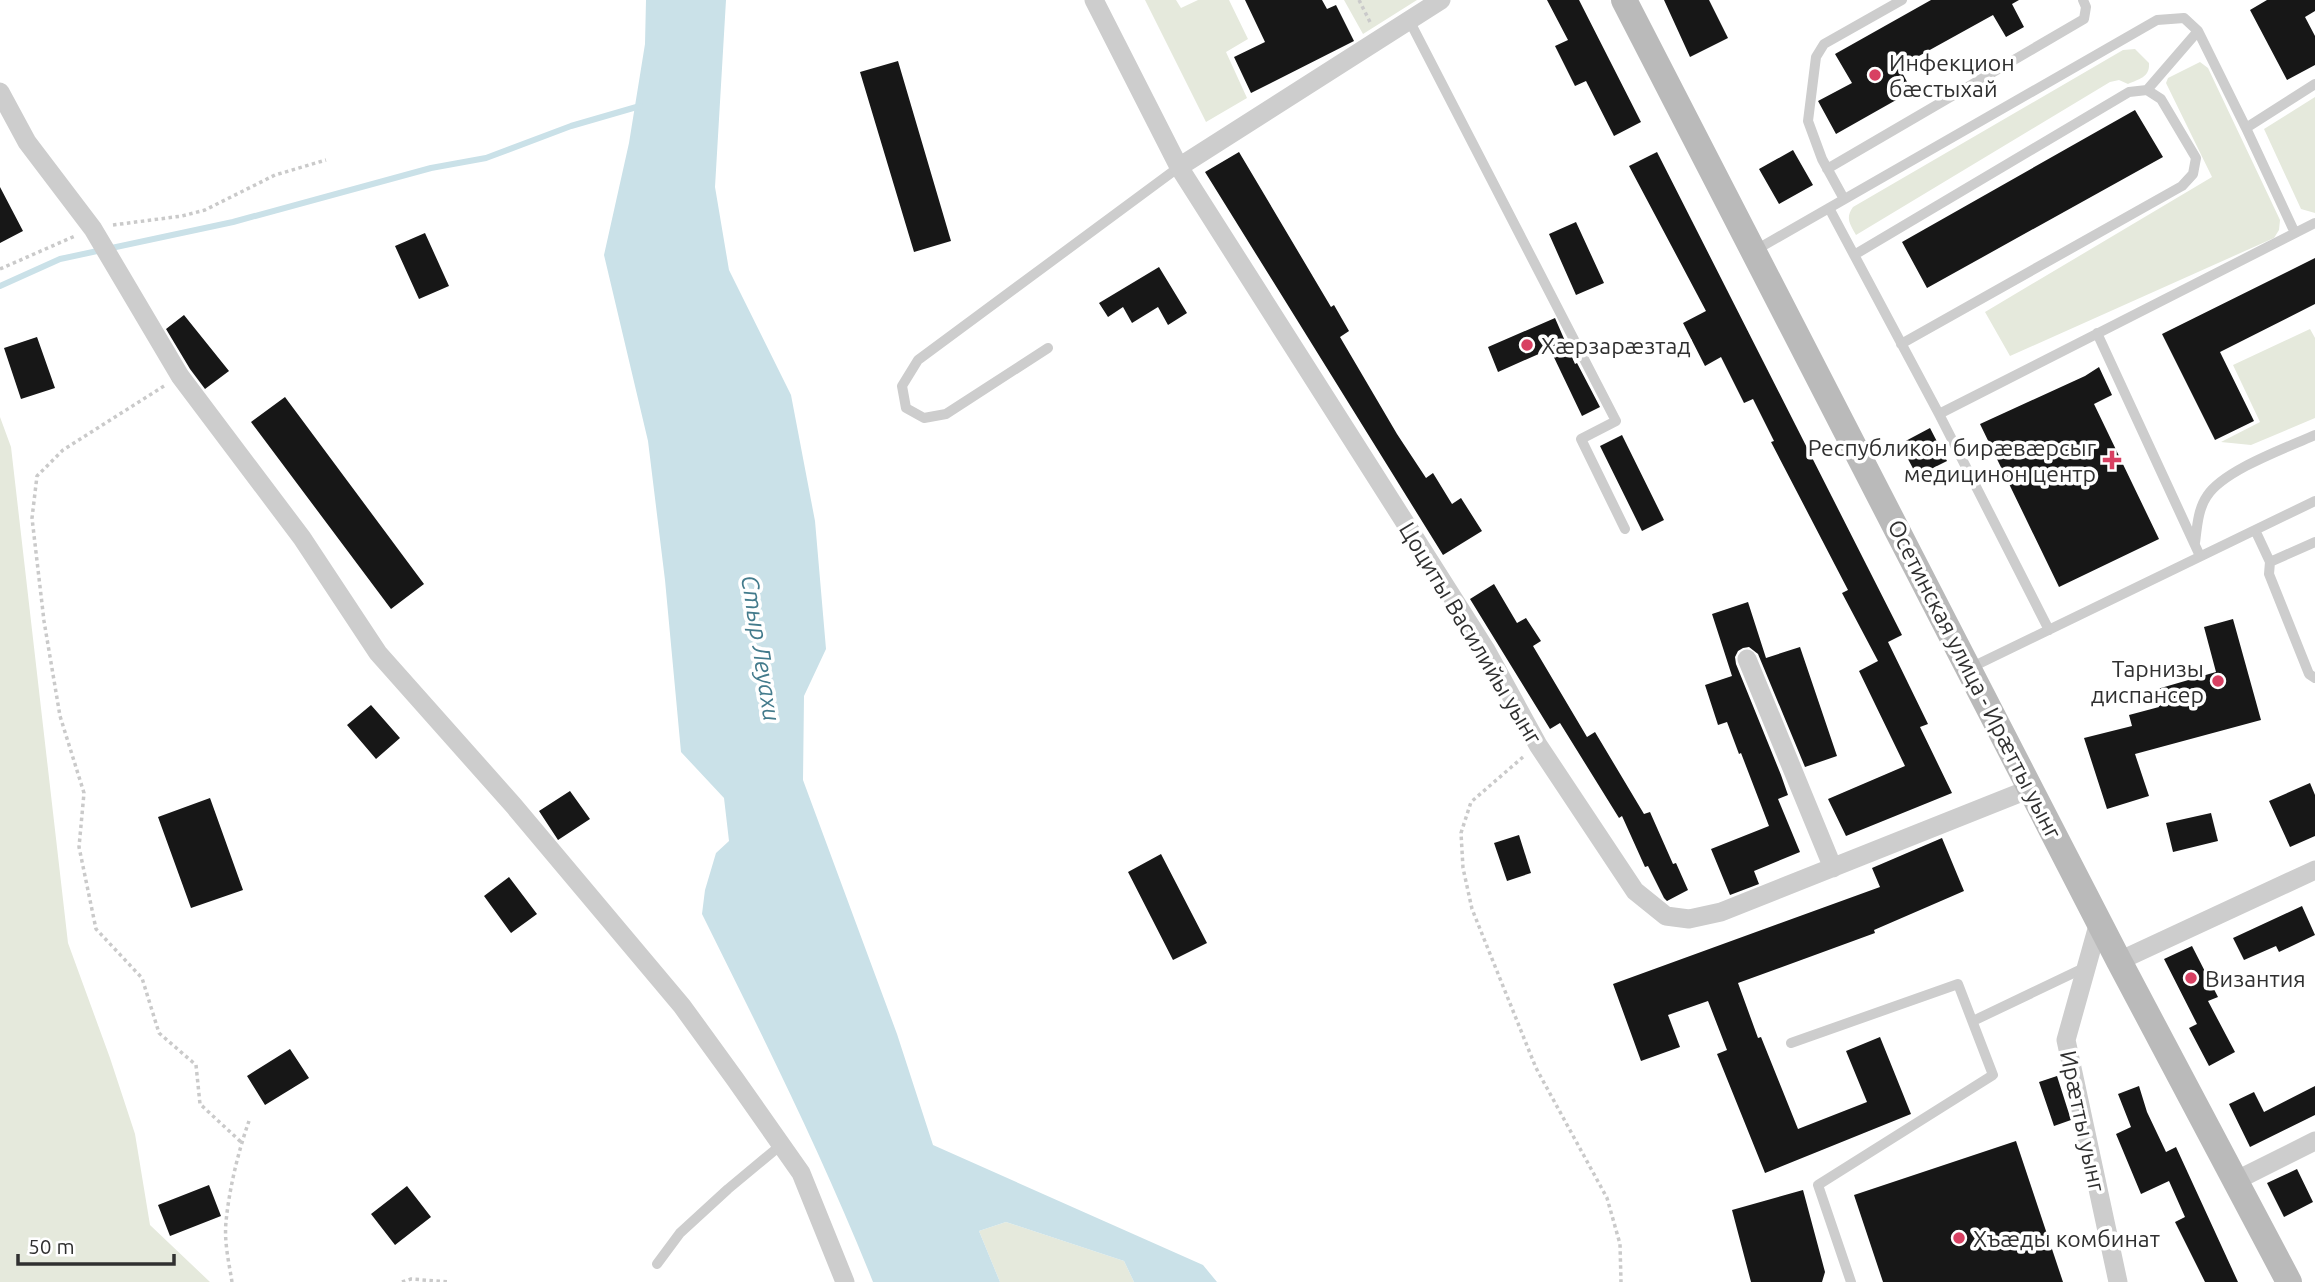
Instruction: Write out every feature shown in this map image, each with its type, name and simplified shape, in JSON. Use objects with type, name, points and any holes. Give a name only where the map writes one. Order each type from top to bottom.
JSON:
[{"type":"street","name":"Цоциты Василийы уынг","points":[[1094,0],[1179,167],[1486,650],[1538,745],[1635,891],[1666,916],[1689,919],[1721,912],[2032,788]]},
{"type":"street","points":[[1179,167],[1441,0]]},
{"type":"street","name":"Осетинская улица - Ирæтты уынг","points":[[1624,0],[2119,961],[2289,1282]]},
{"type":"street","points":[[0,92],[27,142],[93,229],[180,376],[302,538],[378,653],[514,806],[682,1006],[801,1173],[845,1282]]},
{"type":"street","points":[[1747,659],[1833,867]]},
{"type":"street","points":[[2119,961],[2315,870]]},
{"type":"street","name":"Ирæтты уынг","points":[[2099,922],[2066,1040],[2118,1282]]},
{"type":"street","points":[[2235,1181],[2315,1141]]},
{"type":"lane","points":[[1844,199],[1827,169],[1808,121],[1816,57],[1824,44],[1902,0]]},
{"type":"lane","points":[[1827,169],[2084,19],[2086,7],[2083,0]]},
{"type":"lane","points":[[1754,251],[2157,20],[2184,18],[2198,32],[2295,233]]},
{"type":"lane","points":[[1409,20],[1616,421],[1581,439],[1625,530]]},
{"type":"lane","points":[[2147,90],[2198,32]]},
{"type":"lane","points":[[2246,128],[2315,84]]},
{"type":"lane","points":[[1854,255],[2129,92],[2147,90],[2161,99],[2196,158],[2193,174],[2182,186],[1901,344]]},
{"type":"lane","points":[[1048,348],[946,414],[924,418],[906,408],[902,386],[918,360],[1179,167]]},
{"type":"lane","points":[[1829,208],[1939,414],[2049,630]]},
{"type":"lane","points":[[1939,414],[2315,223]]},
{"type":"lane","points":[[2097,333],[2200,556]]},
{"type":"lane","points":[[2195,543],[2198,517],[2207,495],[2232,474],[2315,435]]},
{"type":"lane","points":[[1969,668],[2315,501]]},
{"type":"lane","points":[[2255,530],[2270,562],[2269,574],[2281,607],[2309,674],[2315,678]]},
{"type":"lane","points":[[2270,562],[2315,542]]},
{"type":"lane","points":[[1973,1021],[2086,967]]},
{"type":"lane","points":[[1791,1042],[1958,984],[1993,1075],[1818,1185],[1851,1282]]},
{"type":"lane","points":[[657,1264],[680,1233],[727,1189],[781,1145]]},
{"type":"path","points":[[1359,0],[1379,39]]},
{"type":"path","points":[[0,269],[93,229],[205,210],[275,175],[326,160]]},
{"type":"path","points":[[180,376],[63,450],[37,476],[32,518],[44,621],[60,716],[84,793],[79,847],[96,929],[142,978],[159,1034],[196,1065],[200,1104],[242,1142]]},
{"type":"path","points":[[1538,745],[1471,802],[1461,832],[1463,868],[1472,909],[1536,1068],[1607,1198],[1620,1244],[1621,1282]]},
{"type":"path","points":[[232,1282],[225,1224],[249,1121]]},
{"type":"path","points":[[402,1282],[411,1279],[450,1282]]},
{"type":"shaded area","points":[[1145,0],[1176,0],[1181,8],[1198,0],[1229,0],[1248,39],[1226,52],[1247,98],[1206,122]]},
{"type":"shaded area","points":[[1344,0],[1417,0],[1363,34]]},
{"type":"shaded area","points":[[2135,49],[2149,63],[2148,71],[2143,77],[2128,84],[2119,80],[2110,82],[1856,235],[1849,218],[1853,207],[2123,50]]},
{"type":"shaded area","points":[[2200,62],[2208,68],[2280,220],[2279,230],[2274,238],[2010,356],[1985,312],[2212,177],[2166,83],[2168,78]]},
{"type":"shaded area","points":[[2315,97],[2315,213],[2301,209],[2264,129]]},
{"type":"shaded area","points":[[2310,329],[2315,338],[2315,418],[2251,445],[2221,442],[2260,422],[2233,365]]},
{"type":"shaded area","points":[[0,417],[11,447],[68,943],[135,1134],[150,1225],[210,1282],[0,1282]]},
{"type":"shaded area","points":[[1006,1222],[1124,1261],[1134,1282],[1000,1282],[979,1231]]},
{"type":"water","name":"Стыр Леуахи","points":[[646,0],[726,0],[715,187],[729,270],[791,395],[815,521],[826,649],[804,696],[803,780],[897,1034],[933,1145],[1203,1265],[1217,1282],[1134,1282],[1124,1261],[1006,1222],[979,1231],[1000,1282],[873,1282],[813,1142],[702,914],[705,890],[716,853],[729,841],[724,798],[681,752],[665,580],[648,441],[604,255],[629,143],[645,44]]},
{"type":"building","points":[[1245,0],[1322,0],[1327,9],[1336,5],[1354,41],[1251,93],[1234,57],[1265,42]]},
{"type":"building","points":[[1547,0],[1579,0],[1641,122],[1614,136],[1586,81],[1575,86],[1555,46],[1568,40]]},
{"type":"building","points":[[1664,0],[1709,0],[1728,38],[1690,57]]},
{"type":"building","name":"Инфекцион бæстыхай","points":[[1931,0],[2019,0],[2012,4],[2024,27],[2006,37],[1993,15],[1899,67],[1912,91],[1836,134],[1818,101],[1852,83],[1835,54]]},
{"type":"building","points":[[2267,0],[2315,0],[2315,11],[2305,17],[2315,36],[2315,65],[2287,80],[2250,10]]},
{"type":"building","points":[[898,61],[951,241],[914,252],[860,72]]},
{"type":"building","points":[[2135,110],[2163,157],[1927,288],[1902,242]]},
{"type":"building","points":[[1793,150],[1813,185],[1779,204],[1759,169]]},
{"type":"building","points":[[1239,152],[1331,307],[1334,305],[1349,331],[1340,337],[1397,434],[1426,478],[1433,473],[1452,504],[1461,498],[1482,531],[1443,555],[1205,172]]},
{"type":"building","points":[[1657,152],[1902,635],[1888,642],[1928,724],[1920,727],[1952,793],[1846,836],[1828,799],[1905,766],[1859,671],[1878,661],[1842,593],[1848,590],[1771,442],[1774,441],[1753,399],[1744,403],[1721,357],[1705,366],[1683,323],[1706,311],[1629,166]]},
{"type":"building","points":[[0,187],[23,231],[0,243]]},
{"type":"building","points":[[1576,222],[1604,283],[1576,295],[1549,234]]},
{"type":"building","points":[[425,233],[449,286],[419,299],[395,246]]},
{"type":"building","points":[[2315,258],[2315,304],[2220,352],[2254,421],[2215,440],[2162,334]]},
{"type":"building","points":[[1159,267],[1187,313],[1168,325],[1158,307],[1132,323],[1123,307],[1108,317],[1099,303]]},
{"type":"building","points":[[184,315],[229,371],[205,389],[166,329]]},
{"type":"building","points":[[1555,318],[1575,364],[1577,363],[1600,407],[1582,416],[1550,349],[1498,372],[1488,347]]},
{"type":"building","points":[[37,337],[55,388],[21,399],[4,348]]},
{"type":"building","points":[[2099,367],[2112,395],[2094,404],[2159,539],[2059,587],[1980,424]]},
{"type":"building","points":[[285,397],[424,584],[391,609],[251,422]]},
{"type":"building","points":[[1930,428],[1947,461],[1917,476],[1900,444]]},
{"type":"building","points":[[1622,435],[1664,520],[1642,531],[1600,446]]},
{"type":"building","points":[[1494,584],[1517,623],[1526,618],[1541,641],[1533,646],[1587,737],[1595,732],[1644,814],[1650,812],[1688,890],[1667,901],[1664,898],[1648,866],[1645,867],[1622,816],[1619,818],[1560,723],[1550,729],[1470,599]]},
{"type":"building","points":[[1748,602],[1766,658],[1800,647],[1837,756],[1805,767],[1758,654],[1749,647],[1738,651],[1736,664],[1788,795],[1778,799],[1800,852],[1754,871],[1759,884],[1730,895],[1711,849],[1769,826],[1727,722],[1718,725],[1705,685],[1732,676],[1712,614]]},
{"type":"building","name":"Тарнизы диспансер","points":[[2233,619],[2261,720],[2135,754],[2149,796],[2107,809],[2084,738],[2132,726],[2129,715],[2159,707],[2154,690],[2216,672],[2204,627]]},
{"type":"building","points":[[371,705],[400,738],[376,759],[347,725]]},
{"type":"building","points":[[2310,783],[2315,795],[2315,836],[2290,847],[2269,801]]},
{"type":"building","points":[[570,791],[590,819],[558,840],[539,811]]},
{"type":"building","points":[[210,798],[243,890],[191,908],[158,817]]},
{"type":"building","points":[[2211,813],[2218,841],[2173,852],[2166,823]]},
{"type":"building","points":[[1519,835],[1531,873],[1507,881],[1494,843]]},
{"type":"building","points":[[1942,838],[1964,891],[1874,930],[1875,933],[1738,983],[1758,1038],[1761,1037],[1798,1129],[1867,1102],[1846,1051],[1880,1037],[1911,1114],[1765,1173],[1717,1054],[1727,1050],[1708,1001],[1668,1015],[1680,1047],[1641,1061],[1613,984],[1880,887],[1872,868]]},
{"type":"building","points":[[1161,854],[1207,943],[1173,960],[1128,872]]},
{"type":"building","points":[[509,877],[537,914],[511,933],[484,896]]},
{"type":"building","points":[[2302,906],[2315,935],[2279,952],[2276,946],[2244,960],[2233,938]]},
{"type":"building","points":[[2192,946],[2218,997],[2208,1001],[2235,1052],[2209,1066],[2189,1028],[2197,1024],[2164,959]]},
{"type":"building","points":[[290,1049],[309,1078],[265,1105],[247,1076]]},
{"type":"building","points":[[2057,1076],[2071,1120],[2054,1126],[2039,1082]]},
{"type":"building","points":[[2139,1086],[2147,1112],[2166,1152],[2176,1147],[2238,1282],[2205,1282],[2175,1222],[2185,1217],[2169,1181],[2141,1194],[2116,1134],[2131,1127],[2118,1094]]},
{"type":"building","points":[[2315,1086],[2315,1115],[2250,1147],[2229,1104],[2254,1092],[2264,1112]]},
{"type":"building","name":"Хъæды комбинат","points":[[2016,1141],[2063,1282],[1883,1282],[1854,1195]]},
{"type":"building","points":[[2297,1169],[2313,1202],[2284,1217],[2267,1183]]},
{"type":"building","points":[[209,1185],[221,1216],[170,1236],[158,1205]]},
{"type":"building","points":[[407,1186],[431,1217],[395,1245],[371,1214]]},
{"type":"building","points":[[1803,1190],[1825,1272],[1822,1282],[1751,1282],[1732,1210]]},
{"type":"waterway","points":[[0,286],[60,259],[233,222],[431,168],[486,158],[571,126],[640,106]]},
{"type":"place","name":"Инфекцион бæстыхай","points":[[1875,75]]},
{"type":"place","name":"Хæрзарæзтад","points":[[1527,345]]},
{"type":"place","name":"Республикон бирæвæрсыг медицинон центр","points":[[2112,460]]},
{"type":"place","name":"Тарнизы диспансер","points":[[2218,681]]},
{"type":"place","name":"Византия","points":[[2191,978]]},
{"type":"place","name":"Хъæды комбинат","points":[[1959,1238]]}]
